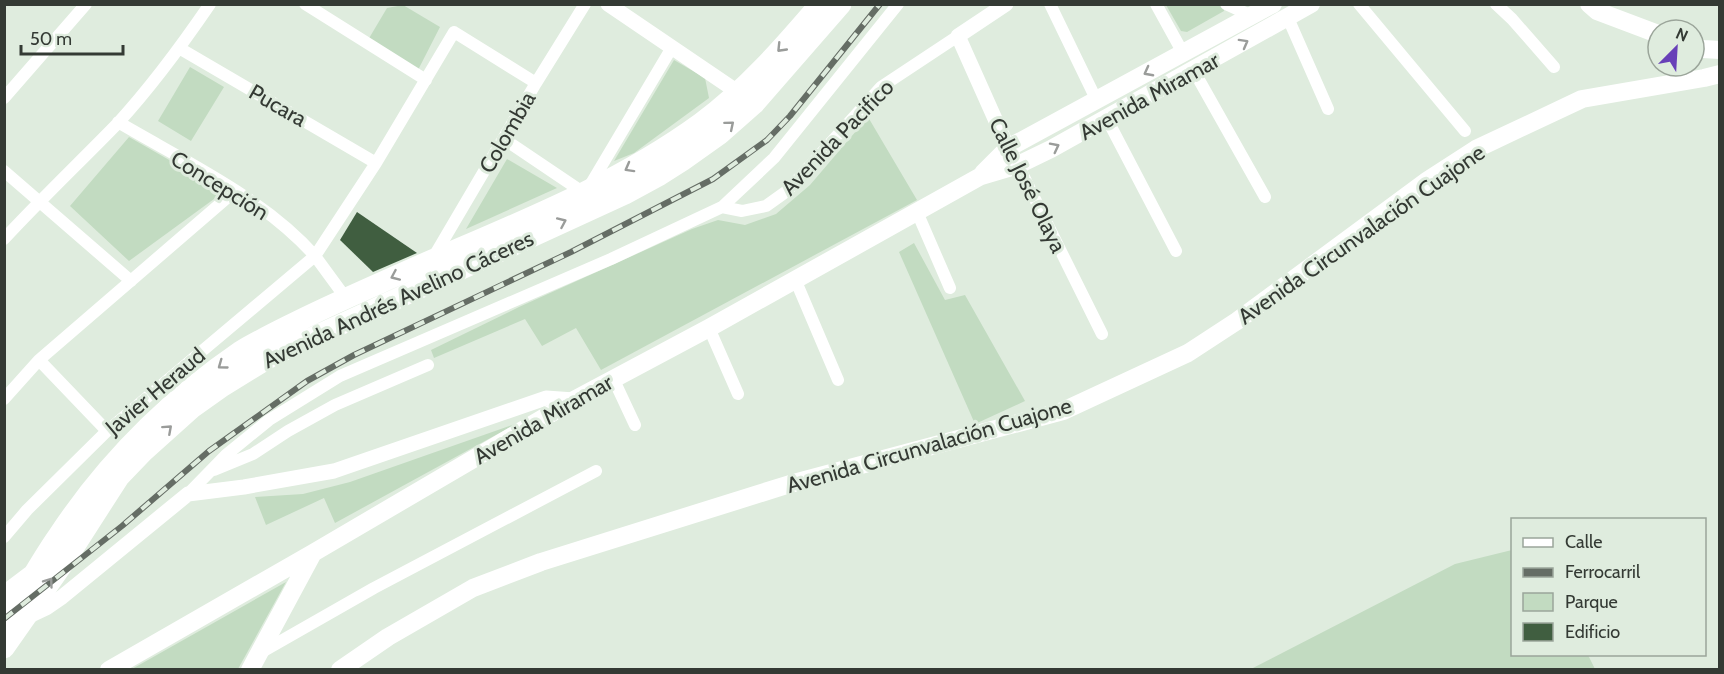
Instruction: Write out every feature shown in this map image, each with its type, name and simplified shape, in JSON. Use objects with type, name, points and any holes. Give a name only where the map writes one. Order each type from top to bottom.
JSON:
[{"type":"highway","name":"Avenida Andrés Avelino Cáceres","points":[[4,648],[10,618],[36,569],[96,483],[155,418],[190,389],[244,350],[625,194],[660,175],[720,134],[746,98],[822,9]]},
{"type":"highway","name":"Avenida Andrés Avelino Cáceres","points":[[10,618],[65,561],[119,477],[171,427],[223,386],[431,260],[585,193],[664,149],[702,122],[746,98]]},
{"type":"main road","name":"Avenida Miramar","points":[[981,176],[1008,148],[1273,4]]},
{"type":"main road","name":"Avenida Miramar","points":[[109,669],[613,378],[709,328],[981,176],[1018,165],[1051,149],[1311,4]]},
{"type":"main road","points":[[1589,4],[1597,11],[1646,29]]},
{"type":"main road","name":"Avenida Circunvalación Cuajone","points":[[340,669],[388,637],[473,588],[541,562],[790,484],[1063,411],[1188,353],[1237,321],[1428,180],[1476,149],[1582,99],[1719,74]]},
{"type":"main road","points":[[253,662],[313,553]]},
{"type":"street","points":[[4,98],[86,4]]},
{"type":"street","points":[[305,4],[426,80]]},
{"type":"street","points":[[326,17],[333,4]]},
{"type":"street","name":"Colombia","points":[[431,260],[585,4]]},
{"type":"street","points":[[608,4],[746,98]]},
{"type":"street","points":[[10,618],[46,608],[62,597],[188,494],[226,455],[269,420],[340,376],[611,259],[722,207],[774,158],[897,4]]},
{"type":"street","name":"Avenida Pacifico","points":[[722,207],[742,211],[766,206],[787,191],[881,87],[1006,4]]},
{"type":"street","points":[[1050,4],[1096,99]]},
{"type":"street","points":[[1155,4],[1183,53]]},
{"type":"street","points":[[1226,4],[1252,16]]},
{"type":"street","points":[[1359,4],[1465,131]]},
{"type":"street","points":[[1496,4],[1554,67]]},
{"type":"street","points":[[4,239],[38,201],[118,122],[179,48],[204,7]]},
{"type":"street","points":[[1288,18],[1328,109]]},
{"type":"street","name":"Javier Heraud","points":[[4,537],[27,510],[107,431],[315,256],[376,164],[454,32],[536,83]]},
{"type":"street","name":"Calle José Olaya","points":[[958,36],[1008,148],[1102,334]]},
{"type":"street","name":"Pucara","points":[[179,48],[376,164]]},
{"type":"street","points":[[504,139],[585,193],[671,49]]},
{"type":"street","points":[[1194,71],[1264,198]]},
{"type":"street","points":[[1107,118],[1176,252]]},
{"type":"street","name":"Concepción","points":[[118,122],[235,191],[297,236],[353,306]]},
{"type":"street","points":[[4,171],[131,281]]},
{"type":"street","points":[[4,399],[39,360],[235,191]]},
{"type":"street","points":[[916,212],[950,288]]},
{"type":"street","points":[[795,279],[838,380]]},
{"type":"street","points":[[709,328],[738,394]]},
{"type":"street","points":[[39,360],[107,431]]},
{"type":"street","points":[[210,471],[253,454],[335,405],[428,365]]},
{"type":"street","points":[[613,378],[635,425]]},
{"type":"street","points":[[188,494],[334,471],[546,398],[574,400]]},
{"type":"street","points":[[253,662],[374,588],[596,471]]},
{"type":"street","points":[[4,593],[36,569]]},
{"type":"green space","points":[[1219,4],[1224,7],[1224,11],[1187,32],[1181,31],[1166,5]]},
{"type":"green space","points":[[403,5],[440,27],[418,70],[368,40],[387,8]]},
{"type":"green space","points":[[674,60],[705,78],[709,98],[634,153],[614,161]]},
{"type":"green space","points":[[190,67],[224,87],[191,141],[158,121]]},
{"type":"green space","points":[[868,117],[917,200],[601,370],[576,328],[542,346],[525,319],[434,358],[431,350],[519,307],[692,229],[718,220],[745,225],[776,214],[810,185]]},
{"type":"green space","points":[[129,137],[213,185],[217,194],[214,199],[129,261],[70,206]]},
{"type":"green space","points":[[507,159],[557,188],[466,229]]},
{"type":"green space","points":[[914,243],[945,300],[965,295],[1025,401],[975,424],[899,252]]},
{"type":"green space","points":[[518,423],[335,523],[324,498],[266,525],[255,497],[303,494],[350,482]]},
{"type":"green space","points":[[1511,550],[1511,656],[1588,656],[1595,669],[1251,669],[1455,564]]},
{"type":"green space","points":[[286,582],[238,669],[132,669]]},
{"type":"building","points":[[357,212],[417,253],[373,272],[340,240]]},
{"type":"railway","points":[[4,619],[122,526],[209,451],[307,381],[354,355],[571,252],[713,179],[767,140],[790,116],[880,4]]}]
